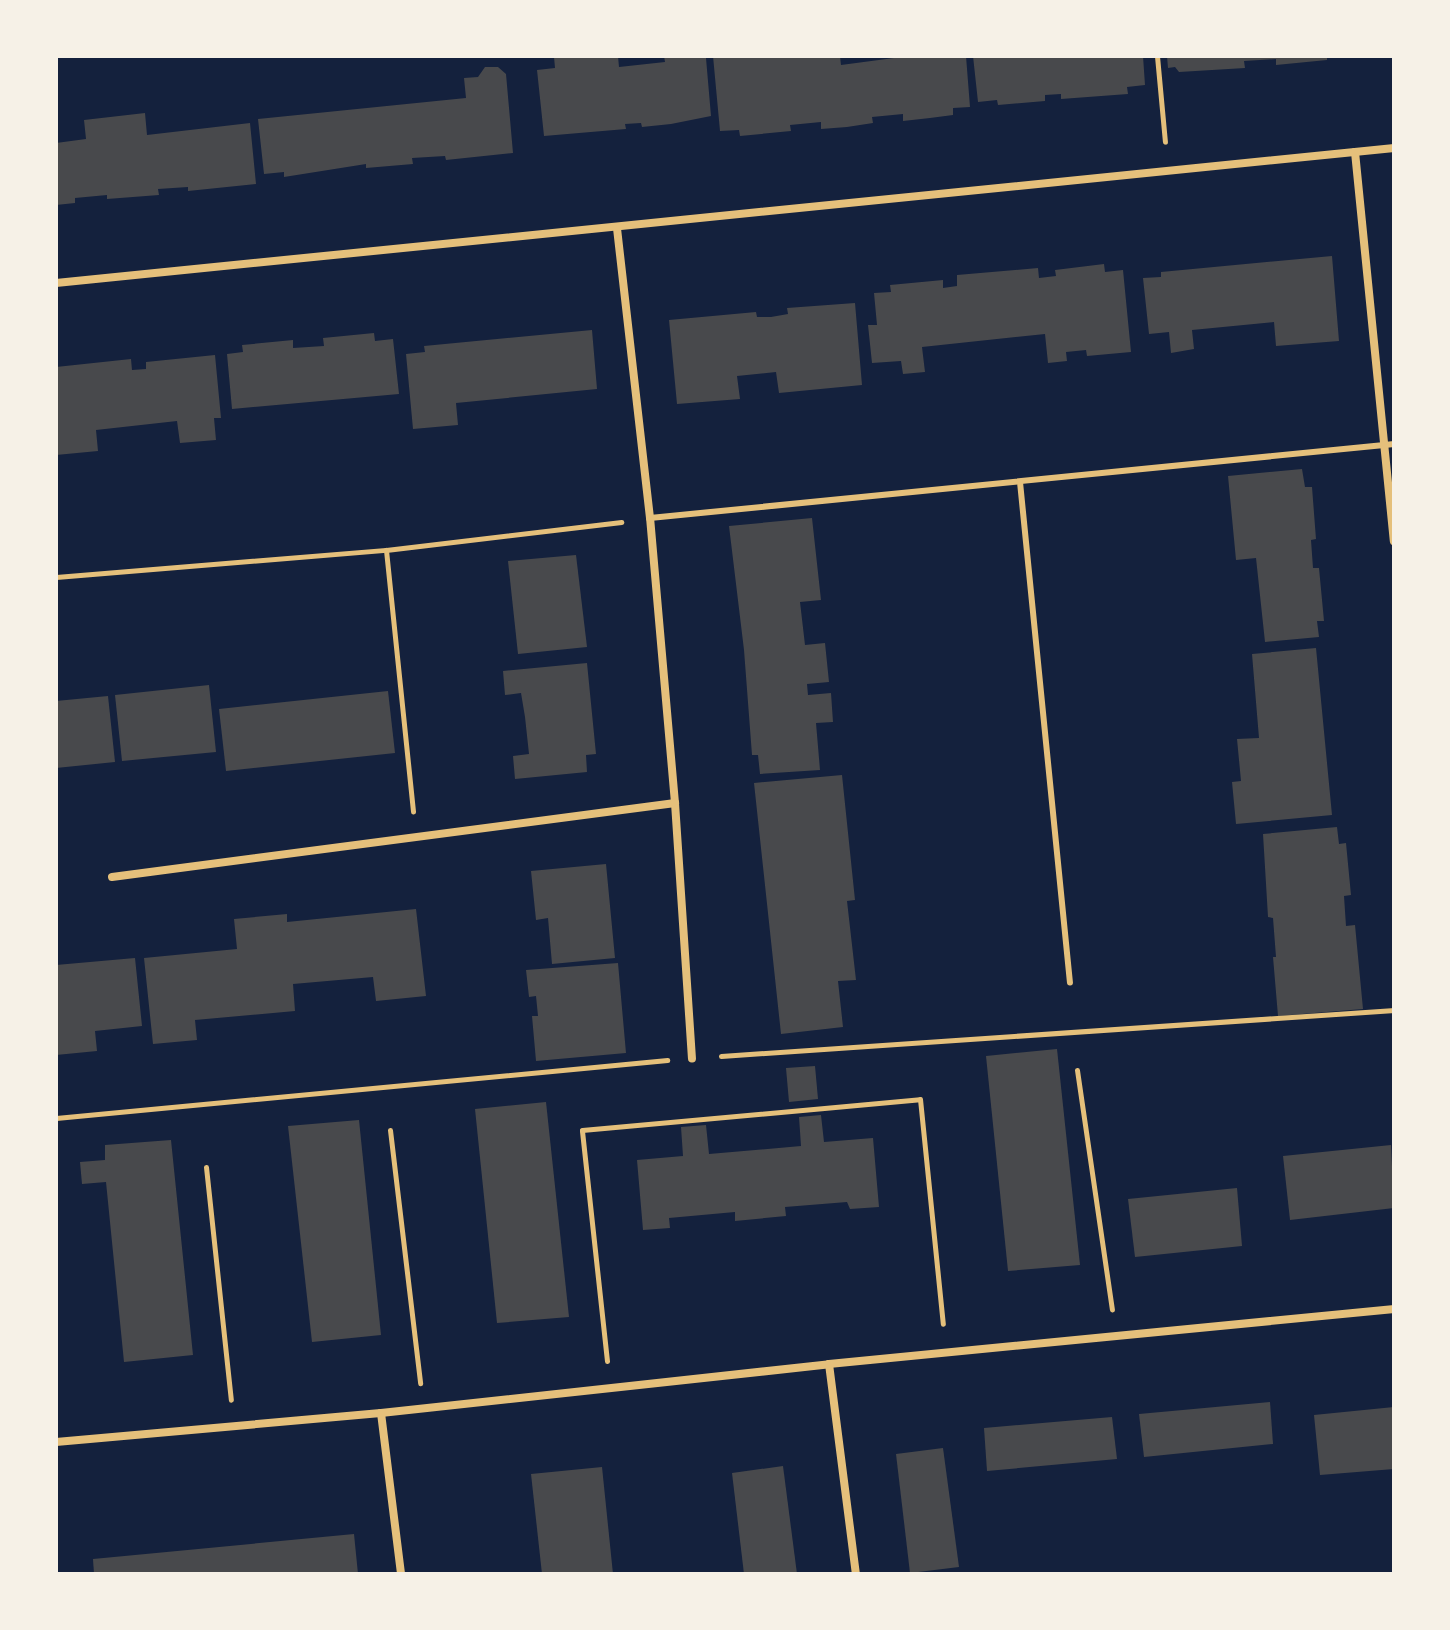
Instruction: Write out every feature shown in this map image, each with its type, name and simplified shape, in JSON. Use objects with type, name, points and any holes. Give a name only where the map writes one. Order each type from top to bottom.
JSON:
[{"type":"street","points":[[56,283],[1394,148]]},
{"type":"street","points":[[1355,152],[1389,445],[1394,541]]},
{"type":"street","points":[[617,228],[650,518],[675,803],[692,1058]]},
{"type":"street","points":[[112,877],[675,803]]},
{"type":"street","points":[[56,1442],[381,1413],[829,1364],[1394,1309]]},
{"type":"street","points":[[829,1364],[856,1574]]},
{"type":"street","points":[[381,1413],[401,1574]]},
{"type":"lane","points":[[650,518],[1389,445]]},
{"type":"lane","points":[[1020,482],[1070,983]]},
{"type":"path","points":[[1157,56],[1168,171]]},
{"type":"path","points":[[56,577],[386,550],[650,518]]},
{"type":"path","points":[[386,550],[416,837]]},
{"type":"path","points":[[56,1118],[692,1058],[1394,1010]]},
{"type":"path","points":[[1077,1070],[1116,1337]]},
{"type":"path","points":[[609,1387],[582,1130],[920,1099],[946,1353]]},
{"type":"path","points":[[390,1130],[422,1408]]},
{"type":"path","points":[[206,1167],[234,1425]]},
{"type":"building","points":[[618,56],[619,67],[665,62],[664,56],[706,58],[711,116],[671,124],[642,127],[641,123],[625,124],[626,129],[544,136],[537,70],[555,68],[554,57]]},
{"type":"building","points":[[713,56],[840,56],[841,65],[909,56],[966,56],[970,107],[953,108],[953,115],[930,118],[903,121],[903,114],[872,117],[873,123],[847,127],[821,129],[821,122],[790,125],[791,131],[740,136],[739,130],[720,131]]},
{"type":"building","points":[[973,56],[1143,56],[1145,85],[1127,87],[1128,94],[1061,99],[1061,94],[1045,95],[1045,101],[998,105],[997,100],[978,102]]},
{"type":"building","points":[[1167,56],[1327,56],[1327,60],[1276,65],[1276,59],[1244,61],[1245,68],[1179,72],[1175,67],[1168,68]]},
{"type":"building","points":[[485,67],[498,67],[506,74],[513,153],[446,160],[445,156],[412,158],[413,164],[366,168],[366,164],[284,177],[284,172],[264,174],[258,119],[466,98],[464,78],[478,77]]},
{"type":"building","points":[[145,113],[147,135],[250,123],[256,184],[188,191],[188,187],[158,189],[159,195],[75,198],[75,203],[56,205],[56,143],[86,139],[84,120]]},
{"type":"building","points":[[1332,256],[1339,341],[1276,346],[1274,322],[1192,330],[1194,349],[1171,353],[1169,332],[1149,334],[1143,278],[1161,277],[1161,272]]},
{"type":"building","points":[[1104,264],[1105,272],[1123,270],[1131,352],[1087,356],[1086,350],[1066,352],[1067,361],[1048,363],[1045,334],[922,347],[925,372],[903,374],[901,361],[872,363],[868,325],[877,325],[874,293],[891,292],[890,285],[943,280],[943,288],[957,286],[957,275],[1038,268],[1039,278],[1056,276],[1055,270]]},
{"type":"building","points":[[855,303],[862,385],[779,393],[776,372],[737,376],[740,399],[677,404],[669,320],[756,312],[757,317],[771,317],[788,314],[787,308]]},
{"type":"building","points":[[592,330],[597,389],[456,403],[458,425],[413,429],[406,354],[425,352],[424,346]]},
{"type":"building","points":[[374,333],[375,341],[393,339],[399,394],[232,409],[227,354],[243,352],[242,345],[293,340],[293,348],[324,346],[323,338]]},
{"type":"building","points":[[215,355],[221,418],[214,418],[216,440],[180,443],[177,421],[96,430],[98,451],[56,455],[56,367],[131,359],[132,370],[146,369],[146,362]]},
{"type":"building","points":[[1302,469],[1305,487],[1312,487],[1316,539],[1311,540],[1313,568],[1319,568],[1324,621],[1317,621],[1319,637],[1265,642],[1256,558],[1236,560],[1228,476]]},
{"type":"building","points":[[812,518],[821,600],[800,602],[805,645],[825,643],[829,682],[807,684],[808,695],[831,693],[833,722],[816,723],[820,770],[760,774],[758,755],[752,755],[744,650],[729,526]]},
{"type":"building","points":[[576,555],[587,647],[518,654],[508,561]]},
{"type":"building","points":[[1316,648],[1332,815],[1236,824],[1232,782],[1241,781],[1237,739],[1259,738],[1252,654]]},
{"type":"building","points":[[587,663],[596,754],[586,755],[587,772],[515,779],[513,756],[529,754],[525,717],[521,693],[505,695],[503,671]]},
{"type":"building","points":[[209,685],[216,752],[122,761],[115,695]]},
{"type":"building","points":[[388,691],[395,753],[226,771],[219,709]]},
{"type":"building","points":[[108,696],[115,762],[56,768],[56,701]]},
{"type":"building","points":[[842,775],[855,900],[847,901],[856,980],[838,981],[843,1027],[781,1034],[754,783]]},
{"type":"building","points":[[1337,827],[1339,844],[1346,843],[1351,895],[1344,896],[1346,926],[1355,925],[1363,1009],[1278,1016],[1273,918],[1268,917],[1263,834]]},
{"type":"building","points":[[606,864],[615,958],[552,964],[548,918],[536,920],[531,871]]},
{"type":"building","points":[[416,909],[426,996],[376,1001],[373,977],[293,984],[295,1011],[195,1020],[197,1040],[153,1044],[144,958],[237,949],[234,919],[287,914],[287,922]]},
{"type":"building","points":[[135,958],[142,1026],[95,1031],[97,1051],[56,1055],[56,965]]},
{"type":"building","points":[[618,963],[626,1053],[536,1061],[532,1016],[538,1016],[536,996],[529,997],[526,970]]},
{"type":"building","points":[[1057,1049],[1080,1265],[1008,1271],[986,1056]]},
{"type":"building","points":[[815,1066],[818,1099],[789,1102],[786,1068]]},
{"type":"building","points":[[546,1102],[569,1317],[497,1323],[475,1109]]},
{"type":"building","points":[[821,1115],[824,1142],[873,1138],[879,1207],[850,1209],[847,1202],[785,1207],[786,1216],[735,1221],[735,1212],[669,1218],[670,1228],[643,1230],[637,1160],[683,1156],[681,1127],[706,1125],[709,1154],[801,1146],[799,1117]]},
{"type":"building","points":[[359,1120],[381,1335],[312,1342],[288,1126]]},
{"type":"building","points":[[171,1140],[193,1355],[124,1362],[106,1182],[82,1184],[80,1162],[105,1160],[105,1145]]},
{"type":"building","points":[[1391,1145],[1394,1208],[1290,1220],[1283,1156]]},
{"type":"building","points":[[1237,1188],[1242,1246],[1135,1257],[1128,1199]]},
{"type":"building","points":[[1270,1402],[1273,1444],[1144,1457],[1139,1414]]},
{"type":"building","points":[[1394,1407],[1394,1469],[1320,1475],[1314,1415]]},
{"type":"building","points":[[1112,1417],[1117,1459],[987,1471],[984,1428]]},
{"type":"building","points":[[943,1448],[959,1567],[910,1573],[896,1454]]},
{"type":"building","points":[[783,1466],[797,1574],[744,1574],[732,1473]]},
{"type":"building","points":[[602,1467],[613,1574],[542,1574],[531,1474]]},
{"type":"building","points":[[354,1534],[358,1574],[94,1574],[93,1559]]}]
